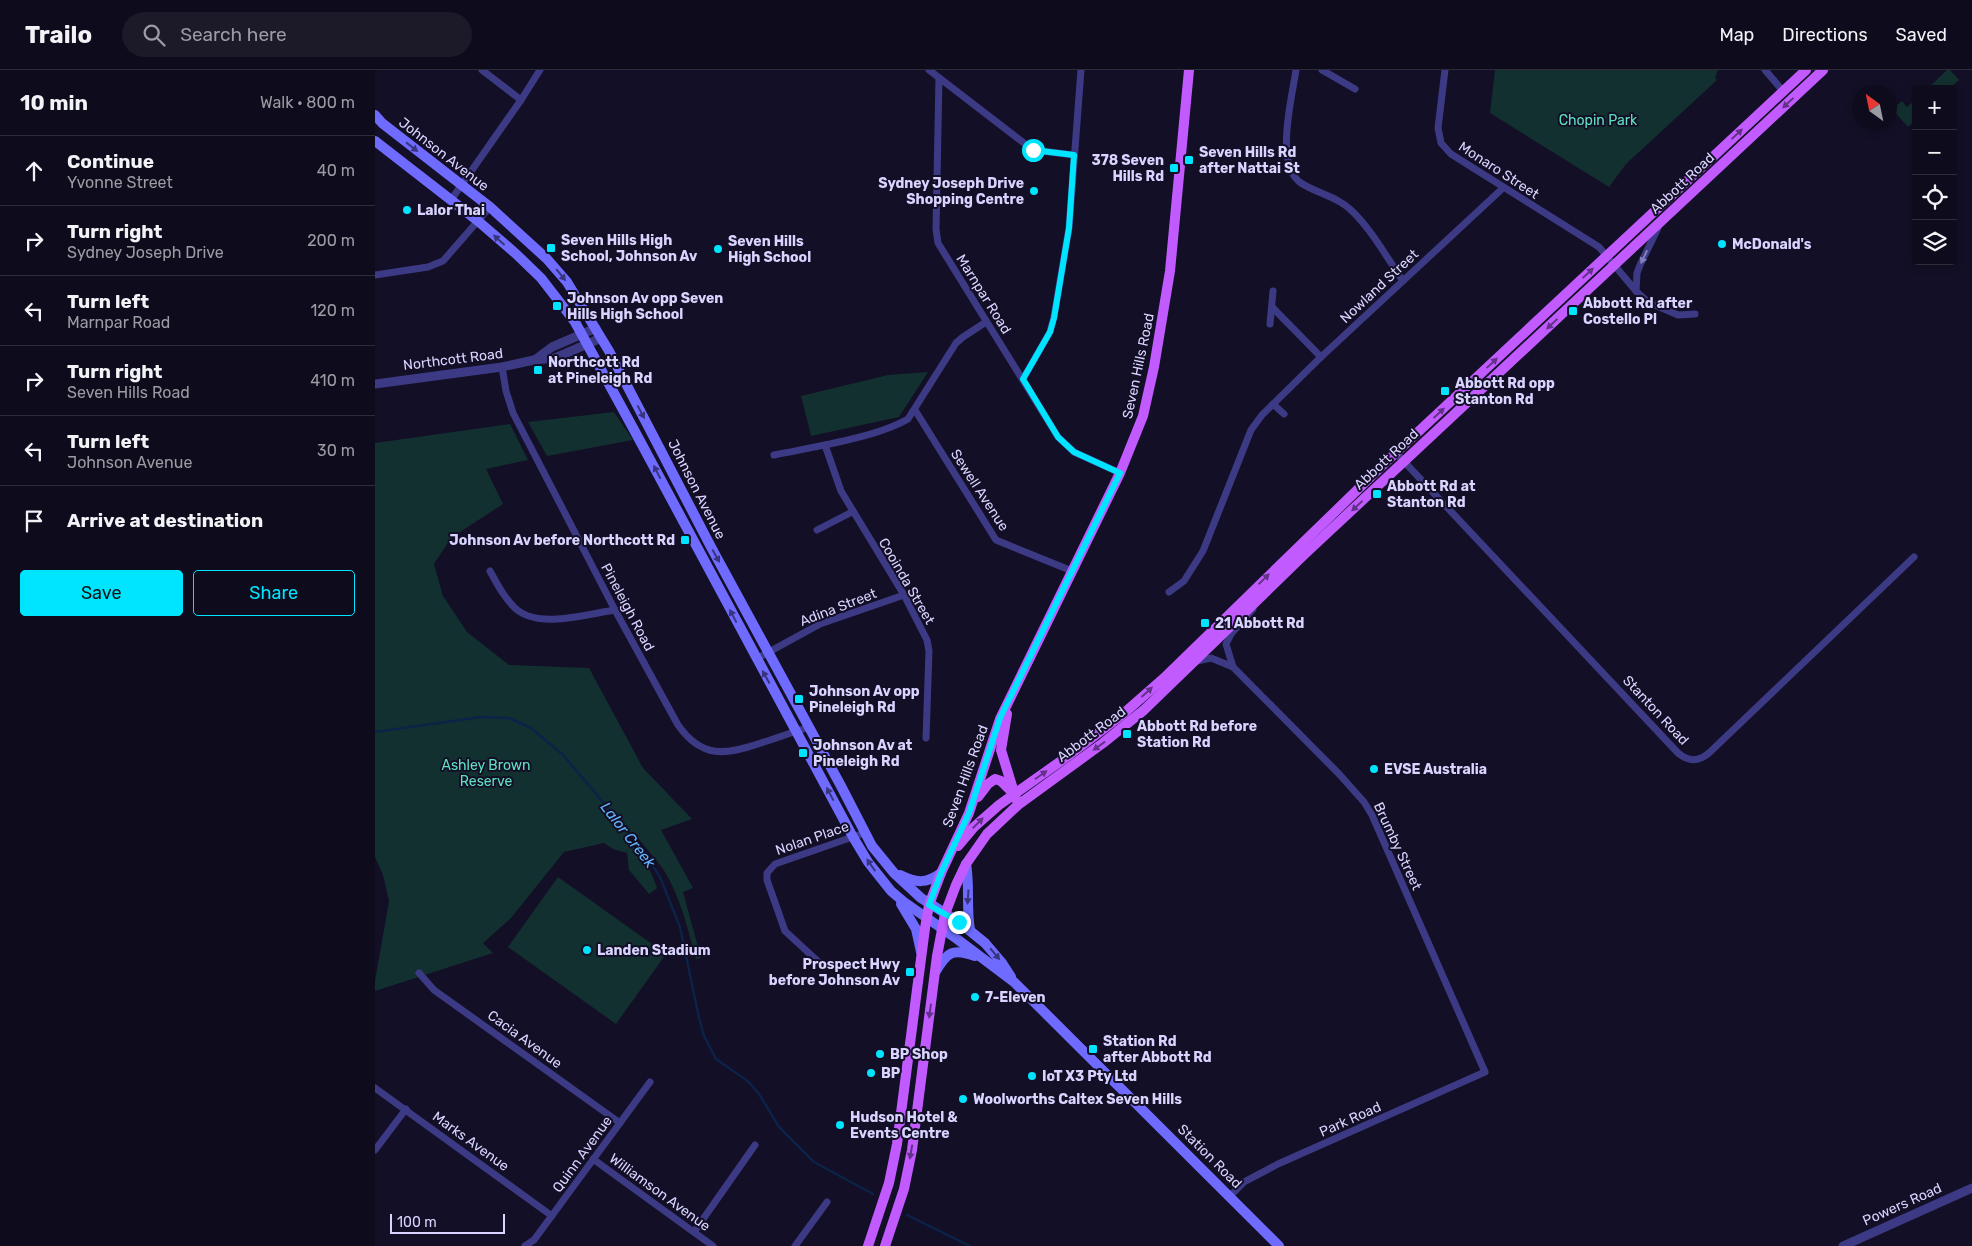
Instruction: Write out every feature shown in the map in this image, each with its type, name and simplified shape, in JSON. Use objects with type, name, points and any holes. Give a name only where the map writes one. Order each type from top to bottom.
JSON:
[{"type":"main road","name":"Seven Hills Road","points":[[868,1246],[889,1183],[897,1144],[929,905],[941,873],[969,813],[1000,718],[1010,701],[1120,473],[1143,416],[1154,366],[1173,247],[1189,70]]},
{"type":"main road","name":"Abbott Road","points":[[948,858],[984,818],[1123,714],[1164,678],[1396,453],[1805,70]]},
{"type":"main road","name":"Abbott Road","points":[[966,864],[987,834],[1018,805],[1121,730],[1823,70]]},
{"type":"main road","name":"Johnson Avenue","points":[[375,115],[382,123],[490,207],[559,272],[577,297],[601,338],[841,786],[864,833],[882,860],[894,873],[929,905],[945,914]]},
{"type":"main road","name":"Johnson Avenue","points":[[375,141],[478,220],[541,278],[564,307],[582,334],[756,659],[868,862],[891,891],[942,929]]},
{"type":"main road","name":"Seven Hills Road","points":[[1010,701],[1001,750],[1018,805]]},
{"type":"main road","points":[[969,813],[985,786],[991,780],[1001,781],[1014,794]]},
{"type":"main road","points":[[885,1246],[904,1189],[912,1150],[945,914],[966,864]]},
{"type":"main road","points":[[966,864],[970,883],[968,916],[970,930]]},
{"type":"main road","points":[[894,873],[913,881],[924,882],[941,873]]},
{"type":"main road","points":[[891,891],[912,920],[922,956]]},
{"type":"main road","name":"Station Road","points":[[945,914],[970,930],[985,943],[1014,982]]},
{"type":"main road","name":"Station Road","points":[[942,929],[1014,982],[1279,1246]]},
{"type":"main road","points":[[936,971],[944,958],[952,952],[963,952],[983,959]]},
{"type":"street","points":[[482,70],[521,100]]},
{"type":"street","points":[[451,200],[540,70]]},
{"type":"street","points":[[929,70],[1033,150],[1074,155]]},
{"type":"street","points":[[1023,379],[1050,332],[1054,318],[1069,228],[1081,70]]},
{"type":"street","points":[[1296,70],[1285,148],[1291,173],[1298,181],[1350,209],[1403,281]]},
{"type":"street","points":[[1322,70],[1355,89]]},
{"type":"street","name":"Monaro Street","points":[[1445,70],[1438,128],[1441,143],[1451,154],[1599,247],[1636,291],[1648,302],[1678,314],[1695,314]]},
{"type":"street","points":[[1765,70],[1783,91]]},
{"type":"street","name":"Marnpar Road","points":[[939,78],[936,229],[938,243],[1058,437],[1074,452],[1120,473]]},
{"type":"street","name":"Nowland Street","points":[[1169,592],[1184,581],[1203,551],[1251,430],[1262,415],[1321,357],[1503,188]]},
{"type":"street","points":[[375,275],[428,267],[443,261],[490,207]]},
{"type":"street","points":[[1636,291],[1637,274],[1658,228],[1657,225]]},
{"type":"street","points":[[1270,324],[1273,291]]},
{"type":"street","points":[[1272,307],[1321,357]]},
{"type":"street","points":[[774,455],[825,445],[897,425],[908,419],[956,344],[963,337],[986,322]]},
{"type":"street","name":"Northcott Road","points":[[534,360],[552,348],[595,328]]},
{"type":"street","name":"Northcott Road","points":[[375,384],[555,358],[601,338]]},
{"type":"street","name":"Pineleigh Road","points":[[502,367],[506,391],[513,412],[615,610],[678,725],[686,736],[697,745],[710,751],[728,752],[809,727]]},
{"type":"street","points":[[1273,404],[1284,414]]},
{"type":"street","name":"Sewell Avenue","points":[[915,410],[996,540],[1071,572]]},
{"type":"street","name":"Cooinda Street","points":[[825,445],[835,478],[852,512],[904,595],[927,640],[929,651],[926,738]]},
{"type":"street","name":"Stanton Road","points":[[1396,453],[1678,753],[1689,760],[1702,759],[1709,754],[1914,557]]},
{"type":"street","points":[[817,530],[852,512]]},
{"type":"street","points":[[490,571],[510,602],[517,610],[530,618],[557,618],[615,610]]},
{"type":"street","name":"Adina Street","points":[[756,659],[820,624],[904,595]]},
{"type":"street","name":"Brumby Street","points":[[1258,600],[1248,617],[1231,634],[1226,644],[1226,651],[1233,667],[1340,775],[1364,802],[1372,815],[1485,1072]]},
{"type":"street","name":"Brumby Street","points":[[1192,664],[1204,658],[1211,658],[1233,667]]},
{"type":"street","name":"Nolan Place","points":[[824,967],[784,929],[767,880],[767,875],[770,868],[775,864],[864,833]]},
{"type":"street","name":"Cacia Avenue","points":[[419,973],[433,990],[620,1123]]},
{"type":"street","name":"Park Road","points":[[1230,1196],[1244,1182],[1278,1164],[1485,1072]]},
{"type":"street","name":"Quinn Avenue","points":[[525,1246],[534,1243],[649,1082]]},
{"type":"street","name":"Marks Avenue","points":[[375,1088],[552,1216]]},
{"type":"street","points":[[375,1150],[406,1109]]},
{"type":"street","points":[[694,1232],[755,1145]]},
{"type":"street","name":"Williamson Avenue","points":[[593,1159],[713,1246]]},
{"type":"street","name":"Powers Road","points":[[1843,1246],[1972,1188]]},
{"type":"street","points":[[795,1246],[827,1202]]},
{"type":"green space","name":"Chopin Park","points":[[1495,70],[1718,70],[1715,78],[1717,80],[1626,164],[1609,187],[1490,113]]},
{"type":"green space","points":[[1947,70],[1950,70],[1959,80],[1953,85],[1931,85]]},
{"type":"green space","points":[[1902,101],[1907,107],[1912,103],[1912,124],[1908,127],[1897,115],[1897,105]]},
{"type":"green space","points":[[928,372],[899,417],[811,436],[801,396],[888,375]]},
{"type":"green space","points":[[614,412],[633,440],[547,456],[528,422]]},
{"type":"green space","name":"Ashley Brown Reserve","points":[[510,424],[528,460],[486,469],[503,504],[451,538],[434,564],[443,596],[467,632],[509,665],[589,668],[643,768],[692,819],[661,830],[693,888],[683,892],[701,958],[696,959],[671,882],[662,867],[636,836],[628,838],[645,861],[657,888],[649,894],[629,870],[627,853],[613,849],[604,843],[564,852],[511,918],[483,943],[493,953],[375,991],[375,981],[389,901],[383,875],[375,857],[375,443]]},
{"type":"green space","name":"Landen Stadium","points":[[558,877],[666,954],[616,1024],[508,947]]},
{"type":"waterway","name":"Lalor Creek","points":[[375,732],[481,717],[509,718],[531,728],[563,755],[638,843],[660,877],[680,927],[704,1036],[716,1059],[749,1082],[759,1094],[779,1127],[814,1162],[873,1194]]},
{"type":"waterway","name":"Lalor Creek","points":[[907,1215],[970,1246]]},
{"type":"place","name":"Seven Hills Rd after Nattai St","points":[[1189,160]]},
{"type":"place","name":"378 Seven Hills Rd","points":[[1174,168]]},
{"type":"place","name":"Sydney Joseph Drive Shopping Centre","points":[[1034,191]]},
{"type":"place","name":"Lalor Thai","points":[[407,210]]},
{"type":"place","name":"McDonald's","points":[[1722,244]]},
{"type":"place","name":"Seven Hills High School, Johnson Av","points":[[551,248]]},
{"type":"place","name":"Seven Hills High School","points":[[718,249]]},
{"type":"place","name":"Johnson Av opp Seven Hills High School","points":[[557,306]]},
{"type":"place","name":"Abbott Rd after Costello Pl","points":[[1573,311]]},
{"type":"place","name":"Northcott Rd at Pineleigh Rd","points":[[538,370]]},
{"type":"place","name":"Abbott Rd opp Stanton Rd","points":[[1445,391]]},
{"type":"place","name":"Abbott Rd at Stanton Rd","points":[[1377,494]]},
{"type":"place","name":"Johnson Av before Northcott Rd","points":[[685,540]]},
{"type":"place","name":"21 Abbott Rd","points":[[1205,623]]},
{"type":"place","name":"Johnson Av opp Pineleigh Rd","points":[[799,699]]},
{"type":"place","name":"Abbott Rd before Station Rd","points":[[1127,734]]},
{"type":"place","name":"Johnson Av at Pineleigh Rd","points":[[803,753]]},
{"type":"place","name":"EVSE Australia","points":[[1374,769]]},
{"type":"place","name":"Landen Stadium","points":[[587,950]]},
{"type":"place","name":"Prospect Hwy before Johnson Av","points":[[910,972]]},
{"type":"place","name":"7-Eleven","points":[[975,997]]},
{"type":"place","name":"Station Rd after Abbott Rd","points":[[1093,1049]]},
{"type":"place","name":"BP Shop","points":[[880,1054]]},
{"type":"place","name":"BP","points":[[871,1073]]},
{"type":"place","name":"IoT X3 Pty Ltd","points":[[1032,1076]]},
{"type":"place","name":"Woolworths Caltex Seven Hills","points":[[963,1099]]},
{"type":"place","name":"Hudson Hotel & Events Centre","points":[[840,1125]]},
{"type":"route","points":[[959,922],[929,905],[941,873],[969,813],[1000,718],[1010,701],[1120,473],[1074,452],[1058,437],[1023,379],[1050,332],[1054,318],[1069,228],[1074,155],[1033,150]]}]
